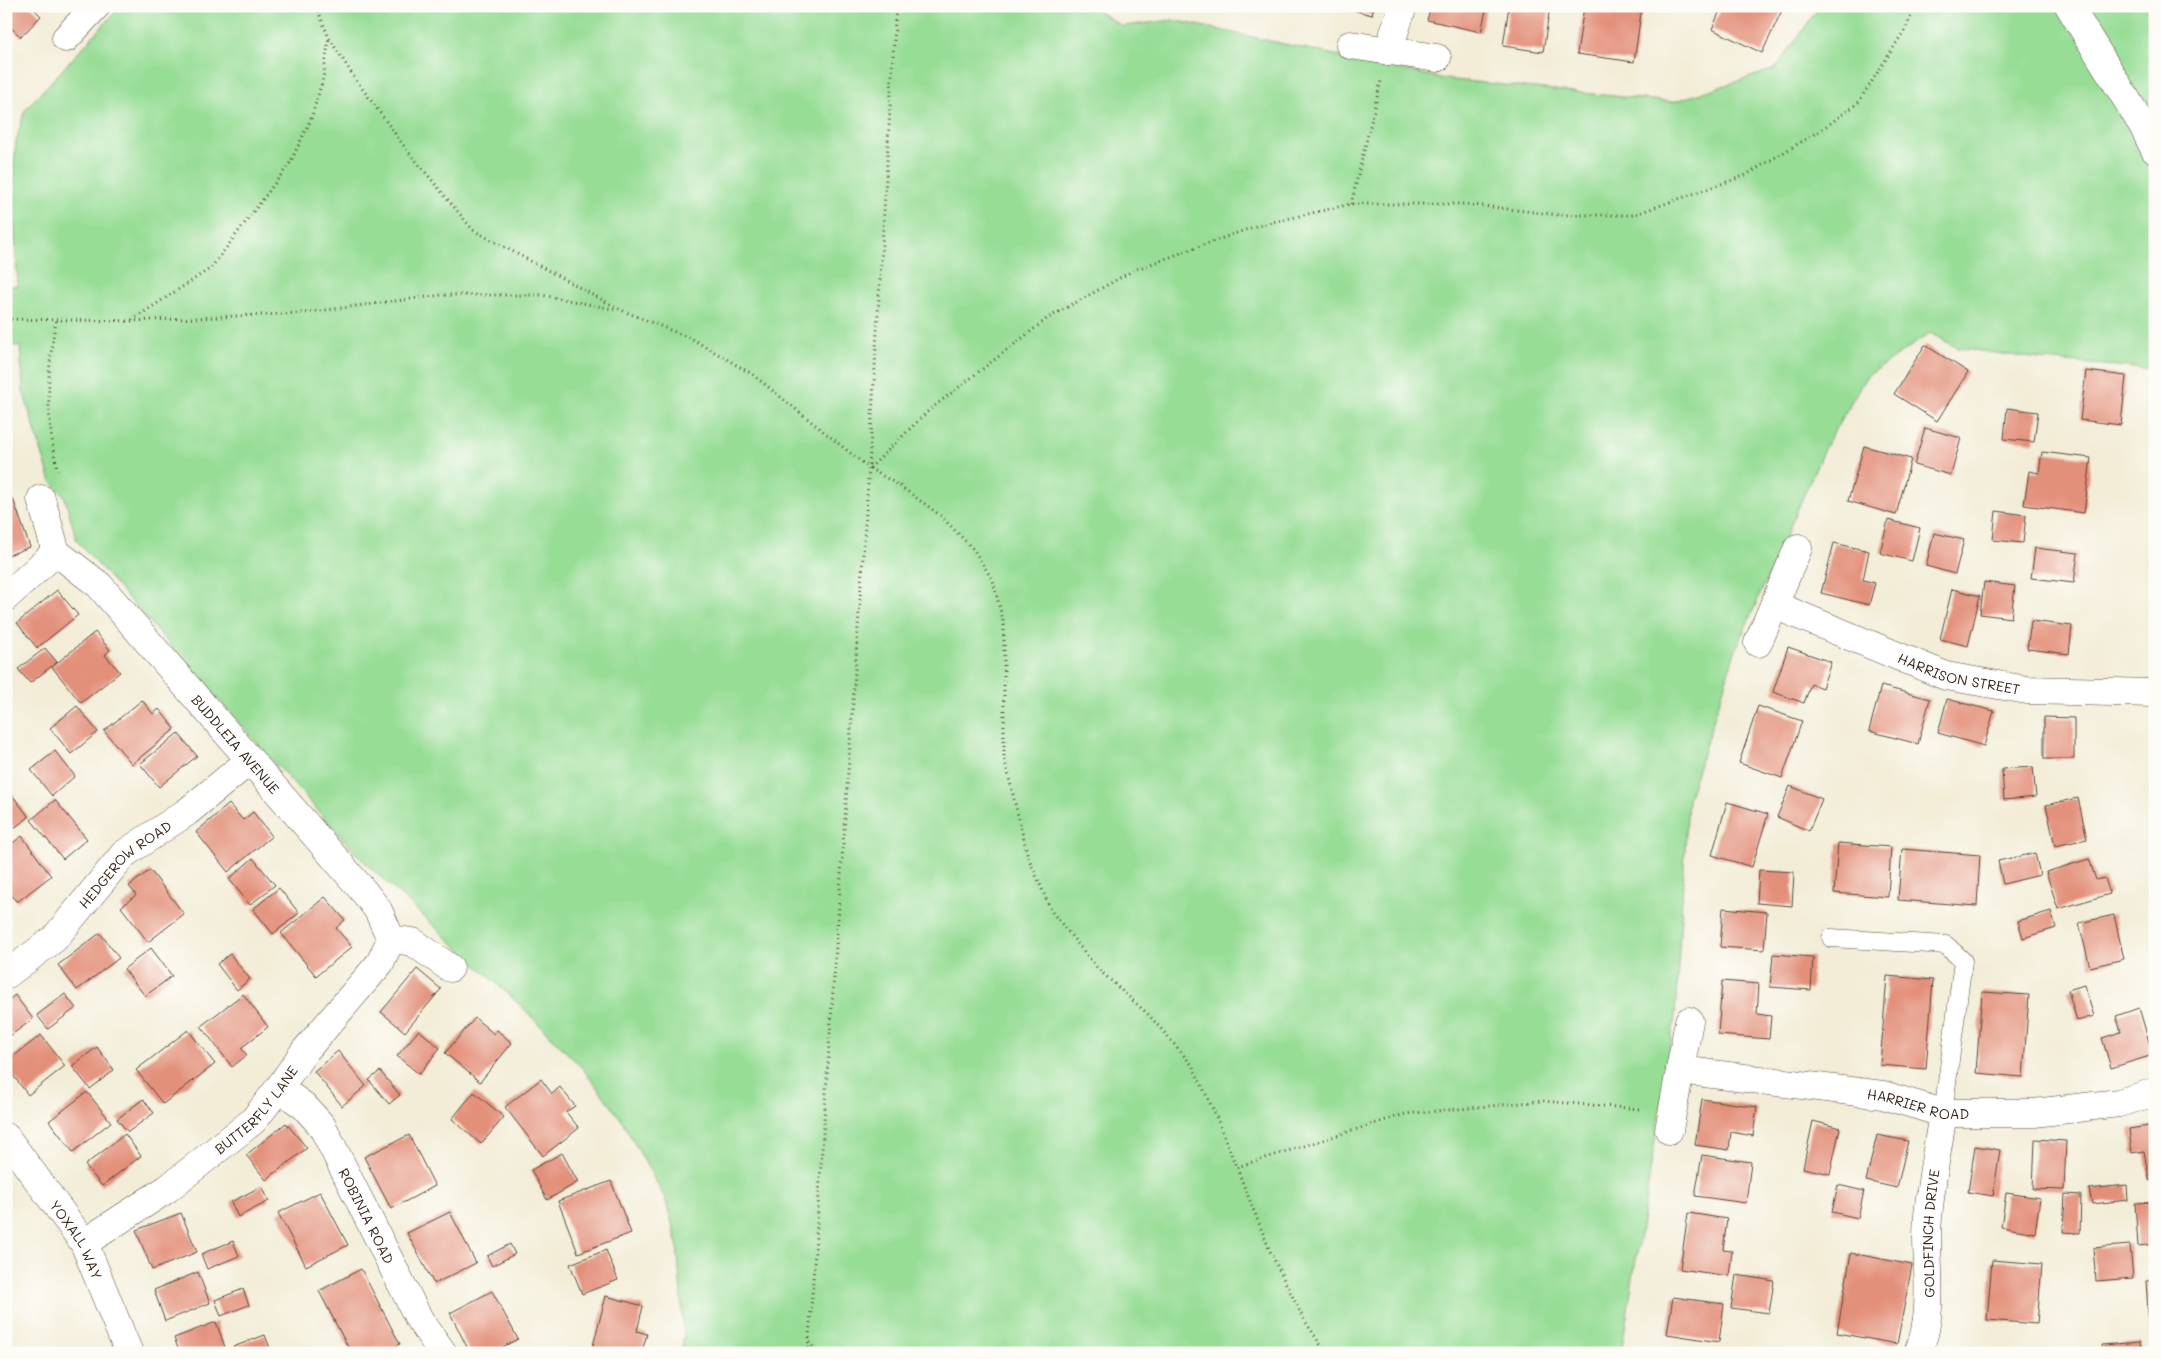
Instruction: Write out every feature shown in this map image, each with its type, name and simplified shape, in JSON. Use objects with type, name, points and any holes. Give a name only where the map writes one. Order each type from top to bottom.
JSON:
[{"type":"street","points":[[1388,51],[1403,6]]},
{"type":"street","points":[[2069,6],[2144,126],[2155,150]]},
{"type":"street","points":[[66,38],[95,7]]},
{"type":"street","points":[[1350,45],[1437,58]]},
{"type":"street","points":[[6,597],[56,552],[41,499]]},
{"type":"street","points":[[1758,643],[1798,548]]},
{"type":"street","name":"BUDDLEIA AVENUE","points":[[56,552],[99,585],[366,893],[378,910],[391,939]]},
{"type":"street","name":"HARRISON STREET","points":[[1774,605],[1946,676],[2026,690],[2155,693]]},
{"type":"street","name":"HEDGEROW ROAD","points":[[6,975],[54,939],[124,854],[187,812],[250,761]]},
{"type":"street","points":[[391,939],[413,942],[450,968]]},
{"type":"street","name":"BUTTERFLY LANE","points":[[84,1243],[174,1184],[253,1120],[280,1088],[304,1052],[380,963],[391,939]]},
{"type":"street","points":[[1670,1121],[1689,1021]]},
{"type":"street","name":"HARRIER ROAD","points":[[1680,1070],[1882,1095],[1943,1113],[2034,1113],[2119,1103],[2155,1092]]},
{"type":"street","name":"ROBINIA ROAD","points":[[280,1088],[304,1106],[322,1126],[419,1319],[443,1353]]},
{"type":"street","name":"GOLDFINCH DRIVE","points":[[1918,1353],[1925,1336],[1928,1310],[1928,1234],[1943,1113]]},
{"type":"street","name":"YOXALL WAY","points":[[6,1137],[84,1243],[129,1353]]},
{"type":"lane","points":[[1831,938],[1946,945],[1963,962],[1943,1113]]},
{"type":"path","points":[[316,6],[329,38],[356,80],[402,142],[474,230],[621,310],[692,339],[752,374],[869,468],[900,486],[940,516],[974,550],[993,582],[1004,625],[1004,757],[1028,857],[1052,912],[1098,969],[1148,1016],[1192,1066],[1237,1167],[1270,1251],[1303,1318],[1326,1353]]},
{"type":"path","points":[[808,1353],[869,468],[896,6]]},
{"type":"path","points":[[869,468],[927,412],[1048,318],[1134,270],[1256,226],[1351,204],[1466,204],[1559,215],[1632,215],[1744,176],[1821,130],[1858,103],[1906,28],[1915,6]]},
{"type":"path","points":[[131,321],[211,268],[290,163],[311,119],[323,79],[329,38]]},
{"type":"path","points":[[1351,204],[1388,51]]},
{"type":"path","points":[[6,319],[131,321],[303,313],[442,295],[542,295],[621,310]]},
{"type":"path","points":[[56,321],[49,359],[50,436],[58,473]]},
{"type":"path","points":[[1237,1167],[1405,1114],[1542,1101],[1670,1121]]},
{"type":"path","points":[[809,1342],[818,1353]]},
{"type":"green space","points":[[121,6],[1090,6],[1122,26],[1174,20],[1445,79],[1673,102],[1775,69],[1820,6],[2155,6],[2155,369],[2054,361],[1958,348],[1930,333],[1866,377],[1825,447],[1736,649],[1688,800],[1675,1016],[1621,1353],[681,1353],[684,1336],[677,1242],[665,1198],[621,1119],[583,1069],[519,1004],[361,859],[77,541],[64,495],[51,482],[23,391],[20,346],[6,345],[6,286],[18,286],[12,187],[16,141],[25,110]]},
{"type":"building","points":[[6,6],[31,6],[41,16],[21,37],[6,23]]},
{"type":"building","points":[[1337,6],[1374,6],[1372,15]]},
{"type":"building","points":[[1431,6],[1487,6],[1481,32],[1427,20]]},
{"type":"building","points":[[1509,6],[1550,6],[1543,52],[1503,46]]},
{"type":"building","points":[[1584,6],[1642,6],[1634,62],[1577,54]]},
{"type":"building","points":[[1722,6],[1784,6],[1762,53],[1712,29]]},
{"type":"building","points":[[1925,345],[1968,372],[1937,421],[1894,394]]},
{"type":"building","points":[[2086,371],[2126,376],[2121,425],[2080,420]]},
{"type":"building","points":[[2007,408],[2038,412],[2034,442],[2004,439]]},
{"type":"building","points":[[1925,428],[1961,438],[1951,475],[1914,465]]},
{"type":"building","points":[[1864,446],[1911,459],[1896,515],[1848,501]]},
{"type":"building","points":[[2042,452],[2091,458],[2084,513],[2024,505],[2029,471],[2039,473]]},
{"type":"building","points":[[13,499],[30,547],[6,556],[6,501]]},
{"type":"building","points":[[1996,511],[2026,515],[2023,543],[1993,540]]},
{"type":"building","points":[[1888,520],[1920,528],[1912,561],[1880,553]]},
{"type":"building","points":[[1934,533],[1964,540],[1955,574],[1926,566]]},
{"type":"building","points":[[1834,543],[1869,551],[1863,580],[1875,583],[1869,605],[1821,593]]},
{"type":"building","points":[[2035,548],[2078,553],[2074,583],[2031,578]]},
{"type":"building","points":[[1984,582],[2015,586],[2011,618],[1980,614]]},
{"type":"building","points":[[1952,589],[1980,596],[1968,646],[1940,639]]},
{"type":"building","points":[[57,590],[78,615],[37,648],[17,623]]},
{"type":"building","points":[[2031,621],[2072,626],[2069,654],[2027,649]]},
{"type":"building","points":[[95,632],[110,650],[105,655],[120,672],[81,703],[52,667]]},
{"type":"building","points":[[1788,647],[1831,662],[1822,688],[1811,684],[1804,703],[1773,692]]},
{"type":"building","points":[[45,648],[57,662],[30,683],[18,669]]},
{"type":"building","points":[[1881,686],[1930,699],[1918,744],[1869,731]]},
{"type":"building","points":[[1947,699],[1994,711],[1984,746],[1938,733]]},
{"type":"building","points":[[142,700],[153,714],[159,709],[175,729],[132,764],[104,731]]},
{"type":"building","points":[[77,706],[98,732],[71,754],[50,728]]},
{"type":"building","points":[[1758,706],[1802,721],[1782,778],[1739,763]]},
{"type":"building","points":[[2044,717],[2074,718],[2074,759],[2044,759]]},
{"type":"building","points":[[178,733],[197,756],[159,787],[140,764]]},
{"type":"building","points":[[55,751],[75,776],[52,796],[31,770]]},
{"type":"building","points":[[2033,767],[2036,797],[2004,800],[2002,769]]},
{"type":"building","points":[[1790,786],[1822,799],[1809,831],[1777,817]]},
{"type":"building","points":[[6,787],[29,817],[14,828],[6,818]]},
{"type":"building","points":[[2078,798],[2087,839],[2055,846],[2046,805]]},
{"type":"building","points":[[55,800],[87,839],[63,859],[31,820]]},
{"type":"building","points":[[1727,802],[1768,814],[1752,867],[1712,855]]},
{"type":"building","points":[[229,804],[243,820],[253,812],[272,836],[228,872],[196,832]]},
{"type":"building","points":[[22,836],[51,876],[17,902],[6,888],[6,848]]},
{"type":"building","points":[[1838,843],[1891,847],[1888,897],[1834,893]]},
{"type":"building","points":[[1902,849],[1980,855],[1977,906],[1898,900]]},
{"type":"building","points":[[2035,853],[2040,875],[2003,884],[1998,861]]},
{"type":"building","points":[[253,858],[275,885],[250,905],[229,879]]},
{"type":"building","points":[[2089,859],[2096,880],[2105,878],[2110,894],[2058,909],[2046,872]]},
{"type":"building","points":[[150,870],[184,914],[148,942],[121,907],[136,895],[129,886]]},
{"type":"building","points":[[1759,870],[1794,872],[1792,906],[1757,903]]},
{"type":"building","points":[[279,888],[299,913],[273,934],[253,909]]},
{"type":"building","points":[[325,897],[345,920],[336,928],[352,947],[316,976],[281,933]]},
{"type":"building","points":[[1723,908],[1767,912],[1764,950],[1720,947]]},
{"type":"building","points":[[2051,911],[2056,928],[2023,938],[2018,921]]},
{"type":"building","points":[[2114,915],[2124,959],[2090,967],[2079,923]]},
{"type":"building","points":[[100,933],[119,958],[77,990],[58,965]]},
{"type":"building","points":[[151,948],[172,976],[145,996],[124,969]]},
{"type":"building","points":[[230,954],[250,979],[237,990],[217,964]]},
{"type":"building","points":[[1773,954],[1813,957],[1811,990],[1770,987]]},
{"type":"building","points":[[417,969],[441,989],[405,1032],[381,1012]]},
{"type":"building","points":[[1887,976],[1933,980],[1926,1069],[1880,1065]]},
{"type":"building","points":[[1722,981],[1759,984],[1757,1014],[1771,1016],[1769,1039],[1718,1035]]},
{"type":"building","points":[[2084,985],[2094,1016],[2077,1021],[2068,990]]},
{"type":"building","points":[[1982,992],[2029,995],[2023,1077],[1976,1073]]},
{"type":"building","points":[[65,994],[76,1008],[48,1029],[37,1015]]},
{"type":"building","points":[[243,994],[268,1027],[241,1048],[247,1055],[232,1067],[201,1026]]},
{"type":"building","points":[[15,995],[33,1019],[6,1039],[6,1002]]},
{"type":"building","points":[[2139,1008],[2153,1055],[2111,1068],[2102,1038],[2121,1032],[2116,1016]]},
{"type":"building","points":[[475,1018],[494,1034],[497,1030],[512,1043],[480,1082],[445,1053]]},
{"type":"building","points":[[188,1030],[215,1064],[163,1104],[136,1070]]},
{"type":"building","points":[[419,1030],[440,1048],[419,1074],[397,1056]]},
{"type":"building","points":[[41,1035],[65,1066],[28,1095],[6,1066],[6,1062]]},
{"type":"building","points":[[97,1047],[114,1070],[90,1089],[72,1066]]},
{"type":"building","points":[[338,1051],[366,1086],[342,1106],[314,1071]]},
{"type":"building","points":[[380,1071],[400,1095],[389,1104],[369,1080]]},
{"type":"building","points":[[541,1079],[552,1094],[560,1087],[575,1106],[566,1112],[579,1128],[543,1156],[505,1107]]},
{"type":"building","points":[[87,1092],[111,1122],[73,1152],[49,1121]]},
{"type":"building","points":[[474,1092],[504,1117],[481,1144],[452,1119]]},
{"type":"building","points":[[143,1099],[154,1113],[128,1132],[117,1119]]},
{"type":"building","points":[[1702,1099],[1757,1107],[1753,1136],[1731,1132],[1729,1150],[1695,1145]]},
{"type":"building","points":[[1813,1121],[1840,1128],[1830,1174],[1803,1168]]},
{"type":"building","points":[[286,1123],[307,1148],[266,1180],[246,1155]]},
{"type":"building","points":[[2155,1125],[2155,1180],[2149,1180],[2144,1151],[2132,1153],[2129,1129]]},
{"type":"building","points":[[125,1134],[141,1156],[102,1186],[85,1165]]},
{"type":"building","points":[[409,1135],[435,1186],[391,1209],[364,1157]]},
{"type":"building","points":[[1877,1135],[1908,1141],[1897,1188],[1866,1181]]},
{"type":"building","points":[[2035,1139],[2066,1141],[2064,1190],[2033,1189]]},
{"type":"building","points":[[1975,1146],[2000,1150],[1993,1196],[1968,1192]]},
{"type":"building","points":[[562,1153],[578,1182],[547,1200],[531,1170]]},
{"type":"building","points":[[1702,1155],[1751,1162],[1746,1203],[1695,1196]]},
{"type":"building","points":[[611,1181],[631,1233],[578,1253],[558,1201]]},
{"type":"building","points":[[1838,1185],[1864,1191],[1858,1218],[1832,1212]]},
{"type":"building","points":[[2127,1185],[2128,1200],[2092,1204],[2089,1189]]},
{"type":"building","points":[[262,1186],[269,1201],[238,1217],[231,1202]]},
{"type":"building","points":[[320,1192],[348,1245],[306,1266],[278,1213]]},
{"type":"building","points":[[2006,1193],[2040,1198],[2035,1233],[2001,1227]]},
{"type":"building","points":[[2065,1194],[2081,1195],[2080,1233],[2063,1232]]},
{"type":"building","points":[[2155,1202],[2155,1244],[2138,1246],[2135,1203]]},
{"type":"building","points":[[450,1212],[476,1263],[434,1284],[407,1233]]},
{"type":"building","points":[[181,1213],[197,1252],[152,1270],[136,1230]]},
{"type":"building","points":[[1688,1213],[1727,1219],[1723,1250],[1732,1251],[1729,1276],[1680,1269]]},
{"type":"building","points":[[233,1241],[239,1256],[207,1269],[201,1254]]},
{"type":"building","points":[[510,1244],[515,1254],[492,1266],[487,1256]]},
{"type":"building","points":[[2130,1245],[2133,1278],[2096,1281],[2093,1248]]},
{"type":"building","points":[[606,1250],[618,1280],[582,1294],[570,1264]]},
{"type":"building","points":[[1851,1253],[1912,1265],[1897,1344],[1837,1333]]},
{"type":"building","points":[[1992,1260],[2042,1264],[2037,1324],[1987,1320]]},
{"type":"building","points":[[361,1269],[400,1344],[383,1353],[351,1353],[319,1291]]},
{"type":"building","points":[[198,1272],[210,1303],[165,1321],[154,1290]]},
{"type":"building","points":[[1736,1275],[1774,1281],[1769,1313],[1731,1308]]},
{"type":"building","points":[[2155,1280],[2155,1342],[2150,1342],[2146,1281]]},
{"type":"building","points":[[243,1289],[249,1305],[221,1316],[215,1300]]},
{"type":"building","points":[[492,1291],[518,1339],[491,1353],[470,1353],[450,1313]]},
{"type":"building","points":[[606,1296],[643,1306],[637,1331],[647,1334],[642,1351],[632,1349],[631,1353],[591,1353]]},
{"type":"building","points":[[1673,1297],[1724,1304],[1719,1342],[1667,1334]]},
{"type":"building","points":[[216,1322],[226,1350],[219,1353],[180,1353],[174,1338]]},
{"type":"building","points":[[265,1335],[271,1351],[266,1353],[236,1353],[233,1347]]},
{"type":"building","points":[[2140,1342],[2141,1353],[2103,1353],[2102,1345]]}]
